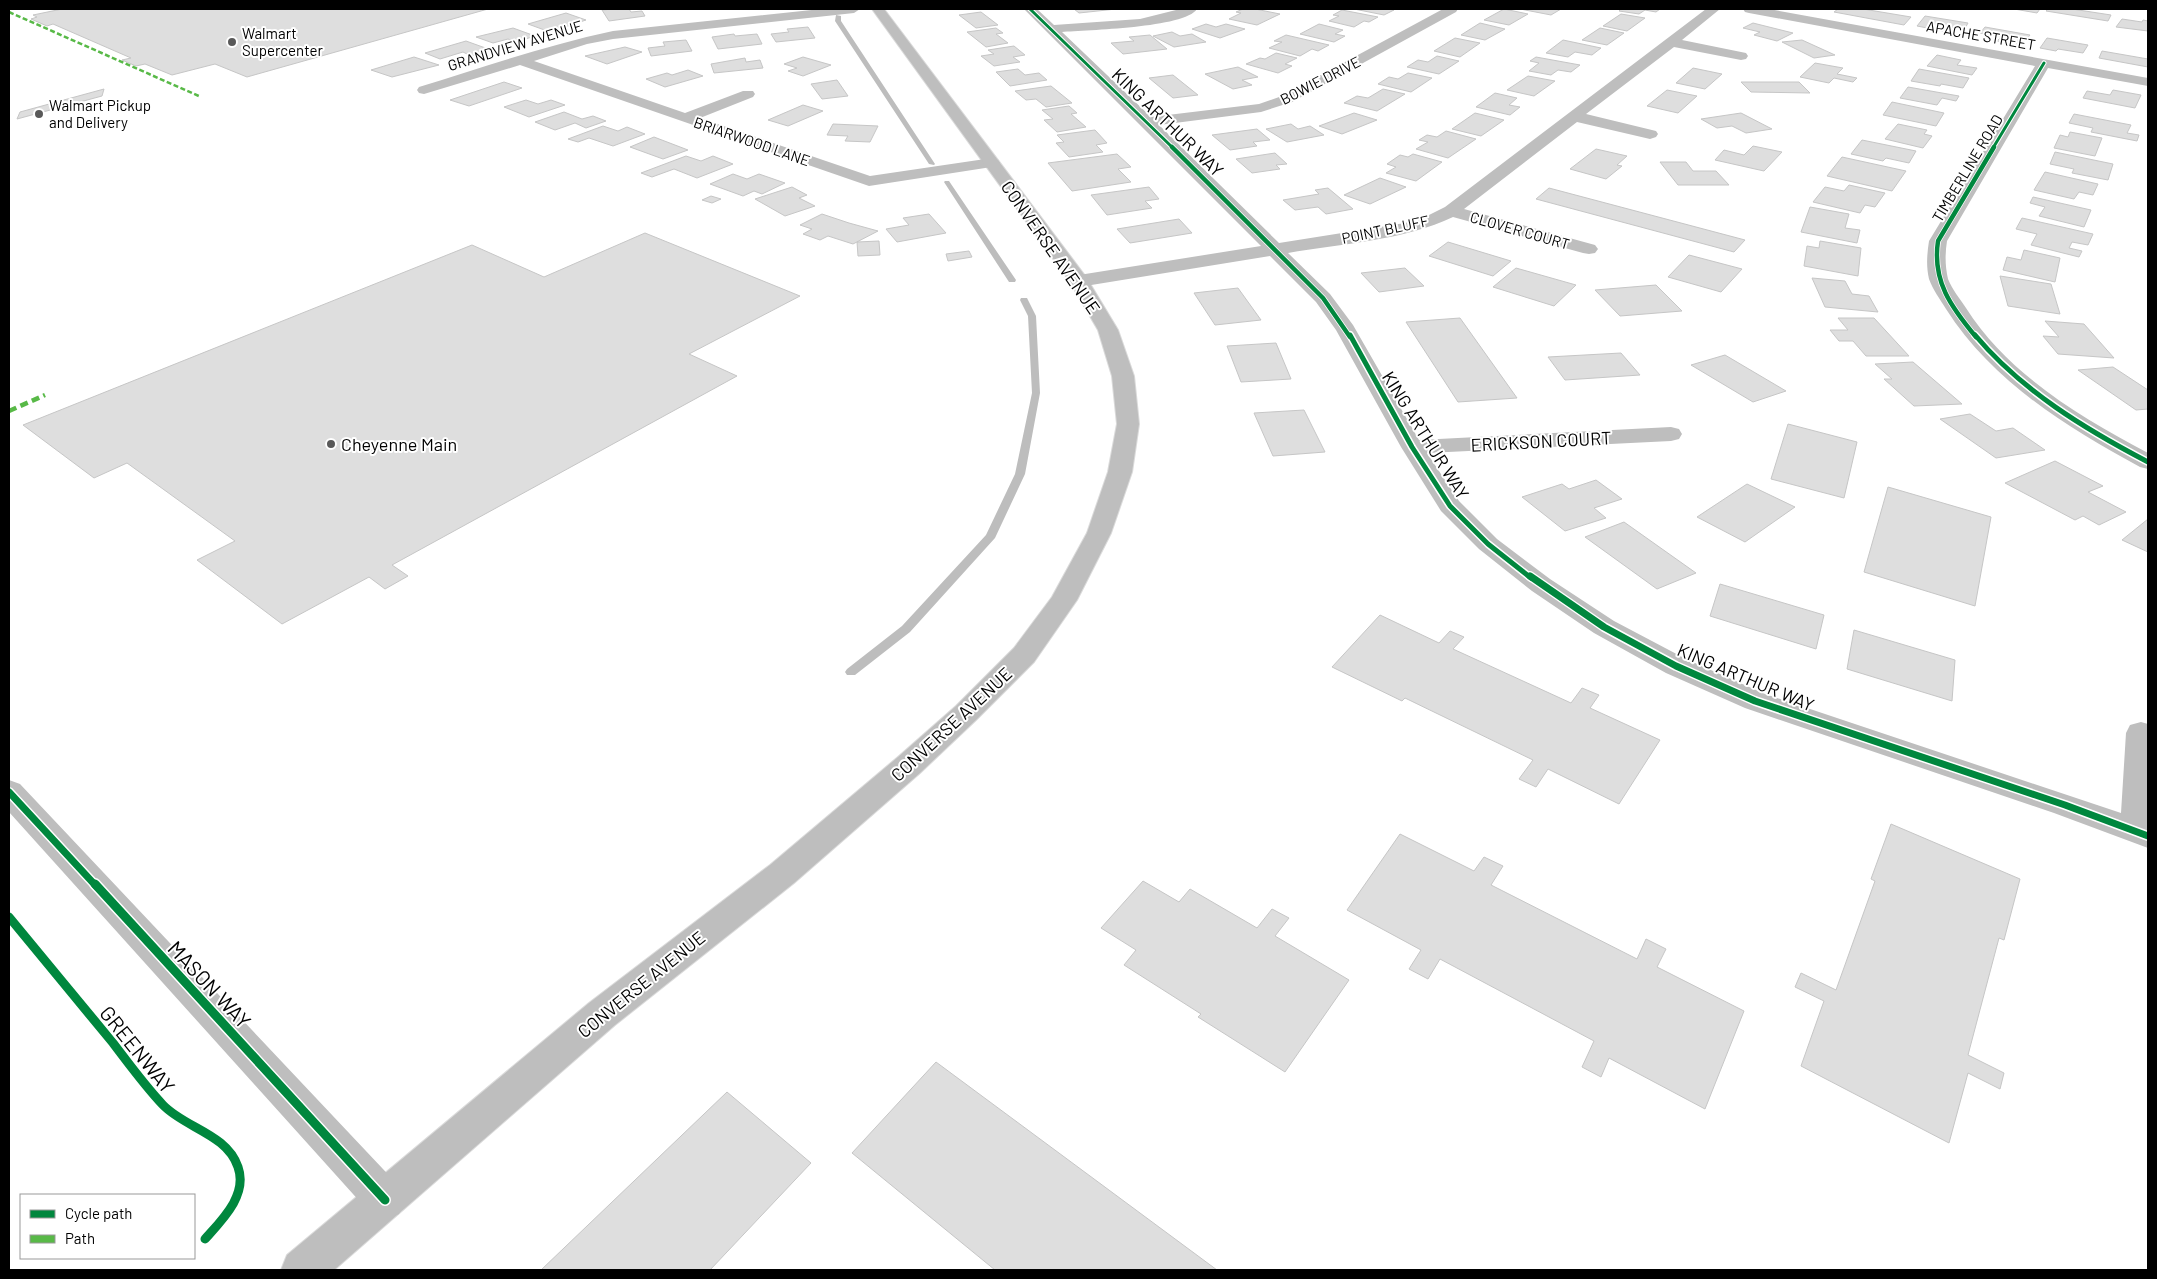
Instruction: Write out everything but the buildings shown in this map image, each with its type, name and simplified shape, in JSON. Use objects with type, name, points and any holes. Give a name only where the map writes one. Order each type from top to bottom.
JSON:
[{"type":"street","points":[[696,9],[700,25]]},
{"type":"street","name":"GRANDVIEW AVENUE","points":[[424,90],[518,60],[584,41],[614,35],[854,9]]},
{"type":"street","name":"CONVERSE AVENUE","points":[[302,1270],[602,1014],[782,874],[909,766],[1024,655],[1064,600],[1100,533],[1120,472],[1128,424],[1124,376],[1108,330],[1079,281],[878,9]]},
{"type":"street","name":"KING ARTHUR WAY","points":[[1030,9],[1147,122],[1323,298],[1346,329],[1412,447],[1450,506],[1488,544],[1541,585],[1604,627],[1676,666],[1755,701],[2065,805],[2142,834]]},
{"type":"street","points":[[1050,30],[1144,22],[1173,16],[1192,9]]},
{"type":"street","name":"BOWIE DRIVE","points":[[1147,122],[1261,108],[1287,99],[1452,9]]},
{"type":"street","name":"POINT BLUFF","points":[[1079,281],[1407,228],[1430,221],[1451,211],[1714,9]]},
{"type":"street","name":"APACHE STREET","points":[[1749,9],[2148,82]]},
{"type":"street","points":[[1671,42],[1741,56]]},
{"type":"street","name":"BRIARWOOD LANE","points":[[518,60],[869,180],[992,163]]},
{"type":"street","name":"TIMBERLINE ROAD","points":[[2044,63],[1938,241],[1936,258],[1940,280],[1958,315],[1993,356],[2038,394],[2106,441],[2148,462]]},
{"type":"street","points":[[685,118],[748,94]]},
{"type":"street","points":[[1573,116],[1650,134]]},
{"type":"street","name":"CLOVER COURT","points":[[1451,211],[1589,250]]},
{"type":"street","name":"ERICKSON COURT","points":[[1412,447],[1671,434]]},
{"type":"street","points":[[2141,733],[2142,834]]},
{"type":"street","name":"MASON WAY","points":[[9,792],[385,1200]]},
{"type":"waterway","points":[[838,16],[838,21],[932,164]]},
{"type":"waterway","points":[[947,182],[1012,280]]},
{"type":"waterway","points":[[851,672],[906,629],[991,536],[1020,474],[1036,393],[1032,316],[1024,300]]},
{"type":"marked path","points":[[9,12],[201,97]]},
{"type":"marked path","points":[[9,411],[45,395]]},
{"type":"cycle path","points":[[1030,9],[1147,122],[1323,298],[1346,329],[1412,447],[1450,506],[1488,544],[1541,585],[1604,627],[1676,666],[1755,701],[2065,805],[2148,836]]},
{"type":"cycle path","points":[[2044,63],[1938,241],[1936,260],[1940,282],[1966,325],[2011,372],[2065,414],[2093,432],[2148,462]]},
{"type":"cycle path","points":[[9,792],[385,1200]]},
{"type":"cycle path","name":"GREENWAY","points":[[9,917],[164,1106],[176,1116],[216,1140],[230,1153],[238,1166],[241,1179],[234,1203],[205,1239]]},
{"type":"place","name":"Walmart Supercenter","points":[[232,42]]},
{"type":"place","name":"Walmart Pickup and Delivery","points":[[39,114]]},
{"type":"place","name":"Cheyenne Main","points":[[331,444]]}]
